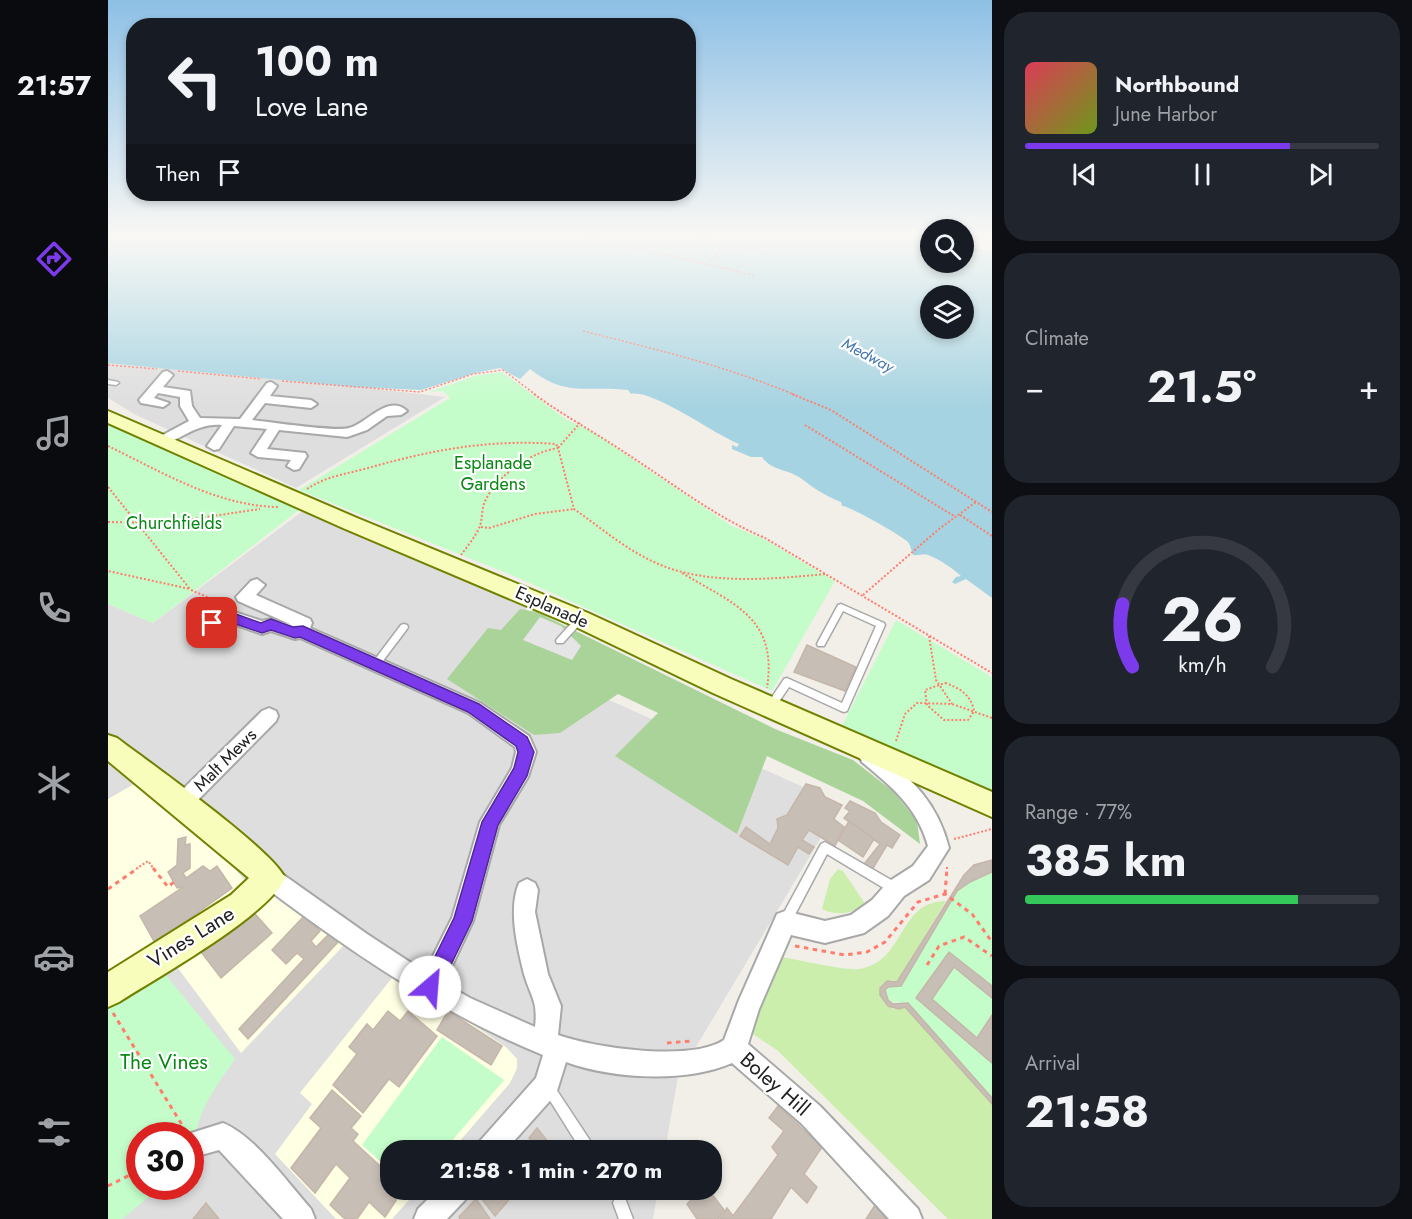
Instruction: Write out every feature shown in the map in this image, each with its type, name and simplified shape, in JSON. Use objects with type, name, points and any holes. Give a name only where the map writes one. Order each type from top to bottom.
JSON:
[{"type":"street","points":[[164,403],[145,400],[170,372]]},
{"type":"street","points":[[214,446],[274,383]]},
{"type":"street","points":[[154,389],[186,394],[186,406],[196,422]]},
{"type":"street","points":[[261,399],[311,404]]},
{"type":"street","points":[[164,440],[196,422],[237,423],[349,433],[363,428],[379,413],[401,411]]},
{"type":"street","name":"Esplanade","points":[[108,416],[580,619],[722,686],[992,804]]},
{"type":"street","points":[[275,427],[258,453],[300,456],[294,466]]},
{"type":"street","points":[[201,633],[222,614],[262,628],[271,625],[295,633],[304,623],[244,597],[257,585]]},
{"type":"street","points":[[298,630],[474,708],[522,742],[526,752],[521,771],[490,822],[462,921],[430,987]]},
{"type":"street","name":"Malt Mews","points":[[181,804],[269,716]]},
{"type":"street","points":[[785,922],[825,932],[856,925],[880,908],[896,889],[921,873],[939,848],[936,829],[931,817],[908,789],[851,741]]},
{"type":"street","points":[[108,746],[270,878],[364,948],[430,987],[551,1046],[610,1061],[655,1065],[724,1056],[734,1048]]},
{"type":"street","name":"Vines Lane","points":[[108,991],[242,905],[270,878]]},
{"type":"street","points":[[498,1140],[547,1085],[551,1046],[549,1006],[536,974],[524,912],[527,890]]},
{"type":"street","name":"Boley Hill","points":[[785,922],[747,1008],[734,1048],[818,1121],[908,1219]]},
{"type":"street","points":[[204,1138],[223,1136],[247,1158],[302,1219]]},
{"type":"street","points":[[428,1219],[445,1200]]},
{"type":"lane","points":[[108,382],[116,382]]},
{"type":"lane","points":[[767,704],[786,682],[844,708],[881,625],[841,607],[822,644]]},
{"type":"lane","points":[[560,641],[580,619]]},
{"type":"lane","points":[[376,664],[404,627]]},
{"type":"lane","points":[[785,922],[825,847],[896,889]]},
{"type":"lane","points":[[547,1085],[582,1140]]},
{"type":"lane","points":[[620,1203],[626,1219]]},
{"type":"path","points":[[583,331],[682,355],[752,377],[831,410],[992,512]]},
{"type":"path","points":[[108,364],[274,383],[420,392],[473,374],[503,370],[567,418],[580,423],[736,526],[765,538],[826,573],[992,673]]},
{"type":"path","points":[[453,565],[480,527],[479,516],[488,497],[501,481],[537,451],[558,448],[580,423]]},
{"type":"path","points":[[805,425],[954,516]]},
{"type":"path","points":[[108,522],[183,521],[300,500],[321,479],[418,452],[518,440],[556,444],[574,509],[619,541],[662,566],[679,572],[747,615],[766,637],[772,672],[767,704]]},
{"type":"path","points":[[108,446],[232,503],[260,508]]},
{"type":"path","points":[[108,487],[190,589],[108,571]]},
{"type":"path","points":[[863,595],[954,516],[960,515],[976,502]]},
{"type":"path","points":[[480,527],[489,528],[535,514],[574,509]]},
{"type":"path","points":[[960,515],[992,536]]},
{"type":"path","points":[[679,572],[800,577],[826,573]]},
{"type":"path","points":[[930,636],[936,684],[952,704]]},
{"type":"path","points":[[936,684],[954,686],[969,697],[974,711],[968,720],[955,722],[940,718],[925,702],[925,690],[936,684]]},
{"type":"path","points":[[890,758],[905,714],[917,703],[952,704],[992,718]]},
{"type":"path","points":[[951,842],[959,836],[992,829]]},
{"type":"path","points":[[108,889],[148,861],[168,887],[174,882]]},
{"type":"path","points":[[947,864],[945,894],[976,915],[992,942]]},
{"type":"path","points":[[927,965],[939,946],[964,937],[992,956]]},
{"type":"path","points":[[108,1005],[181,1122]]},
{"type":"path","points":[[666,1043],[702,1041]]},
{"type":"path","points":[[108,1186],[126,1177]]},
{"type":"shaded area","points":[[108,361],[445,397],[296,488],[136,415],[108,398]]},
{"type":"shaded area","points":[[307,508],[528,604],[509,655],[841,804],[678,1077],[667,1140],[380,1140],[380,1200],[656,1200],[653,1219],[108,1219],[108,604],[153,623]]},
{"type":"shaded area","points":[[540,617],[561,626],[581,646],[572,660],[523,640]]},
{"type":"shaded area","points":[[141,780],[219,851],[250,886],[108,978],[108,799]]},
{"type":"shaded area","points":[[274,888],[348,941],[241,1053],[172,960]]},
{"type":"shaded area","points":[[396,973],[506,1047],[517,1059],[517,1068],[510,1083],[461,1140],[380,1140],[380,1200],[409,1200],[392,1219],[336,1219],[275,1154],[312,1104],[300,1093]]},
{"type":"green space","name":"Esplanade Gardens","points":[[502,372],[567,420],[590,430],[730,525],[764,539],[835,581],[772,691],[514,576],[299,490],[450,398],[443,391],[429,392],[475,376]]},
{"type":"green space","name":"Churchfields","points":[[108,421],[304,506],[153,623],[108,604]]},
{"type":"green space","points":[[520,609],[537,612],[775,729],[853,760],[894,792],[917,821],[920,844],[863,801],[767,756],[737,834],[615,756],[658,713],[618,694],[560,733],[534,735],[447,679],[488,628],[501,630]]},
{"type":"green space","points":[[896,620],[992,677],[992,790],[842,726]]},
{"type":"green space","points":[[838,869],[843,871],[866,905],[845,913],[834,913],[822,909],[830,879]]},
{"type":"green space","points":[[992,872],[992,1098],[908,1004],[890,1001],[885,990],[888,987],[901,986],[957,891]]},
{"type":"green space","points":[[946,901],[897,982],[892,980],[882,984],[880,995],[893,1009],[905,1007],[992,1104],[992,1219],[948,1219],[777,1050],[748,1031],[775,956],[859,969],[874,964],[886,955],[918,911],[930,904]]},
{"type":"green space","name":"The Vines","points":[[159,967],[235,1059],[212,1092],[199,1122],[126,1122],[126,1200],[145,1200],[122,1219],[108,1219],[108,1001]]},
{"type":"green space","points":[[442,1037],[504,1080],[453,1140],[380,1140],[380,1161],[362,1145]]},
{"type":"water","name":"Medway","points":[[108,293],[920,293],[920,339],[974,339],[974,293],[992,293],[992,598],[966,579],[955,584],[952,582],[956,577],[961,576],[946,564],[926,554],[913,555],[909,543],[886,528],[842,506],[841,502],[820,492],[797,476],[770,465],[762,457],[751,457],[732,449],[732,445],[737,447],[739,444],[654,398],[631,394],[628,390],[566,387],[543,378],[530,369],[520,379],[500,368],[421,390],[354,387],[108,363]]},
{"type":"building","points":[[807,645],[856,667],[845,691],[794,672]]},
{"type":"building","points":[[806,784],[820,788],[825,797],[842,805],[834,819],[844,827],[835,846],[809,830],[802,840],[814,847],[809,854],[798,847],[788,865],[740,836],[746,827],[770,844],[778,828],[777,819],[787,815]]},
{"type":"building","points":[[850,801],[875,813],[881,822],[900,835],[892,848],[887,845],[872,870],[864,864],[880,844],[844,818],[850,811],[845,808]]},
{"type":"building","points":[[849,821],[874,839],[863,857],[838,840]]},
{"type":"building","points":[[186,837],[185,845],[190,844],[190,868],[183,873],[186,878],[203,866],[210,871],[217,866],[232,888],[155,943],[140,916],[183,887],[177,888],[168,872],[177,865],[178,839]]},
{"type":"building","points":[[992,860],[992,872],[957,891],[901,986],[888,987],[885,990],[888,1000],[893,1004],[908,1003],[992,1098],[992,1104],[905,1007],[899,1009],[888,1006],[880,995],[880,988],[887,981],[897,982],[964,875],[974,865]]},
{"type":"building","points":[[249,907],[272,933],[221,978],[195,944]]},
{"type":"building","points":[[304,916],[320,931],[311,941],[316,947],[329,934],[338,942],[248,1039],[239,1029],[304,959],[297,953],[286,964],[272,950]]},
{"type":"building","points":[[949,952],[992,986],[992,998],[954,967],[932,999],[977,1038],[992,1015],[992,1063],[916,998]]},
{"type":"building","points":[[388,1011],[400,1021],[408,1011],[437,1036],[399,1087],[389,1079],[363,1113],[333,1085],[357,1054],[349,1047],[367,1024],[373,1030]]},
{"type":"building","points":[[448,1011],[502,1046],[491,1065],[437,1030]]},
{"type":"building","points":[[332,1090],[361,1116],[351,1128],[358,1134],[353,1141],[380,1166],[380,1200],[396,1200],[385,1217],[369,1202],[357,1219],[345,1219],[330,1205],[350,1178],[336,1164],[315,1193],[291,1168],[321,1128],[310,1118]]},
{"type":"building","points":[[778,1106],[822,1147],[804,1174],[817,1187],[807,1203],[791,1187],[771,1219],[720,1219],[727,1208],[733,1216],[778,1155],[772,1147],[784,1131],[769,1118]]},
{"type":"building","points":[[537,1128],[546,1140],[530,1140],[529,1138]]},
{"type":"building","points":[[477,1200],[490,1219],[460,1219],[459,1217]]},
{"type":"building","points":[[483,1200],[509,1200],[495,1216]]},
{"type":"building","points":[[691,1200],[716,1200],[724,1210],[718,1219],[697,1219],[687,1204]]},
{"type":"building","points":[[206,1203],[219,1219],[193,1219]]},
{"type":"building","points":[[875,1205],[886,1219],[866,1219]]},
{"type":"route","points":[[212,623],[222,614],[262,628],[271,625],[295,633],[298,630],[474,708],[522,742],[526,752],[521,771],[490,822],[462,921],[430,987]]}]
